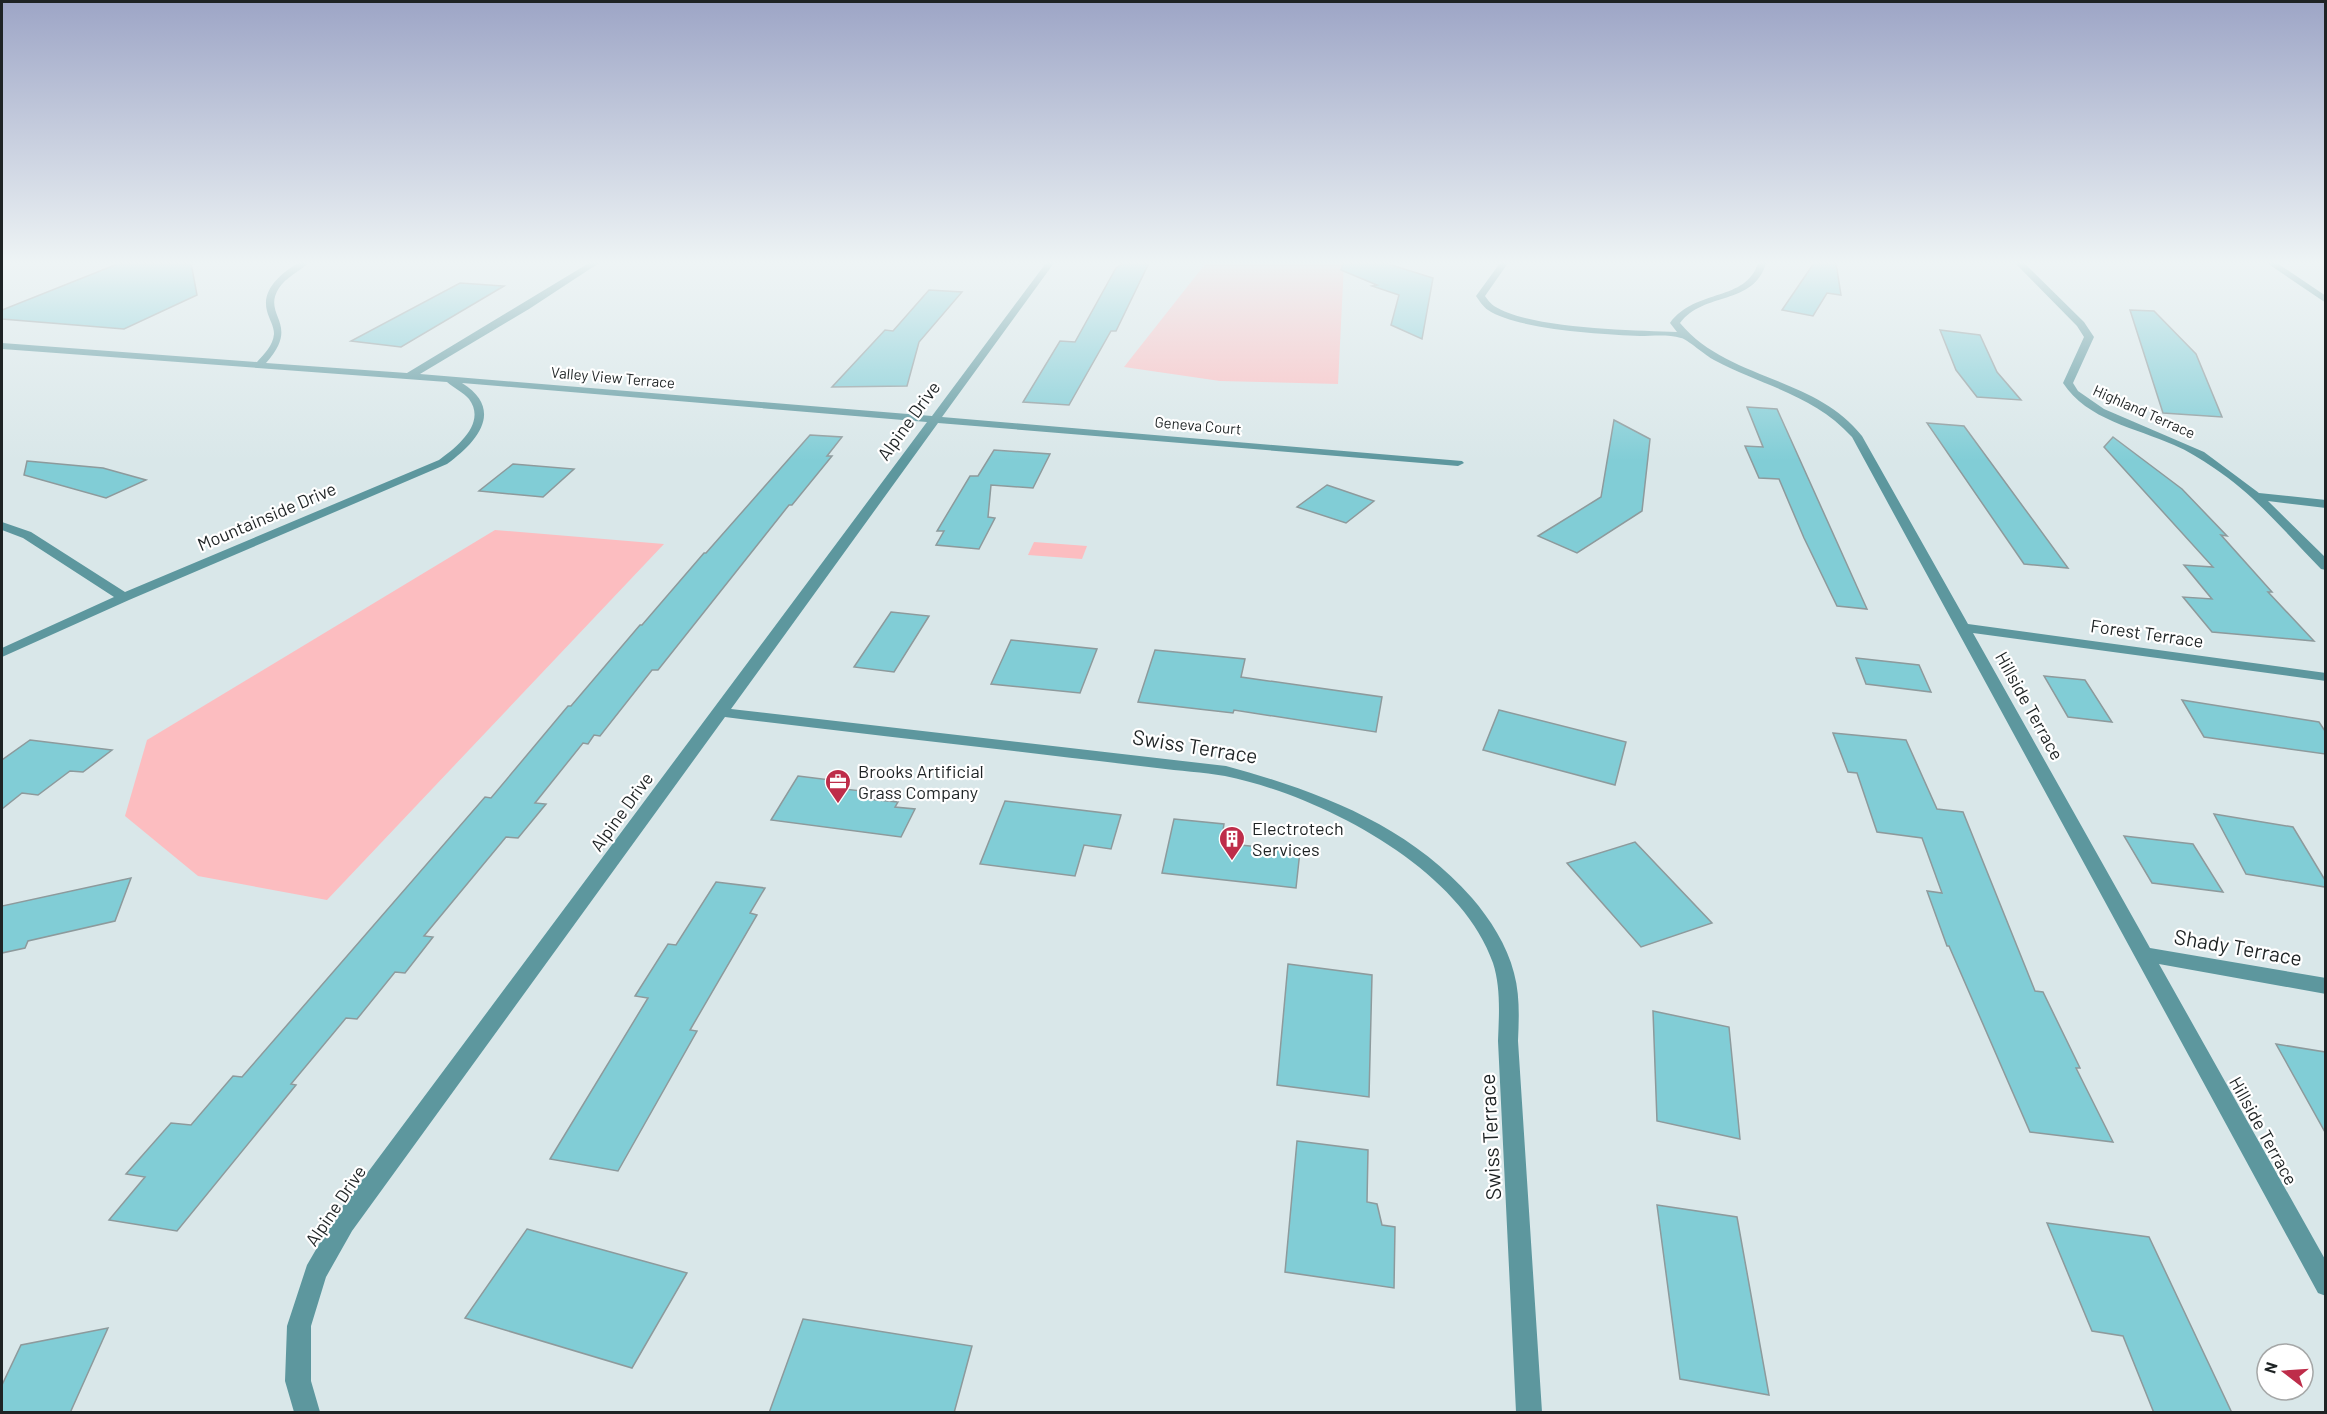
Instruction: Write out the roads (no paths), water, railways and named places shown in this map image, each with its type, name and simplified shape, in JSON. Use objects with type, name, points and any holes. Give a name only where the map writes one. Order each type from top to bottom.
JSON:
[{"type":"street","points":[[260,364],[272,350],[278,337],[278,329]]},
{"type":"street","points":[[409,376],[489,329]]},
{"type":"street","name":"Alpine Drive","points":[[307,1413],[298,1381],[299,1326],[315,1273],[344,1223],[1001,329]]},
{"type":"street","points":[[1601,329],[1684,335]]},
{"type":"street","points":[[1680,329],[1684,335]]},
{"type":"street","name":"Highland Terrace","points":[[2084,329],[2089,337],[2088,343],[2068,383],[2071,391],[2081,400],[2099,410],[2206,456],[2226,469],[2325,566]]},
{"type":"street","name":"Hillside Terrace","points":[[1684,335],[1714,357],[1825,406],[1844,421],[1857,436],[2325,1285]]},
{"type":"street","name":"Valley View Terrace","points":[[2,346],[260,364],[934,420]]},
{"type":"street","name":"Mountainside Drive","points":[[2,653],[124,597],[427,470],[457,453],[477,432],[480,415],[478,404],[470,393],[447,379]]},
{"type":"street","name":"Geneva Court","points":[[934,420],[1458,463]]},
{"type":"street","points":[[2255,496],[2325,504]]},
{"type":"street","points":[[2,526],[27,534],[124,597]]},
{"type":"street","name":"Forest Terrace","points":[[1964,628],[2325,677]]},
{"type":"street","name":"Swiss Terrace","points":[[720,712],[1226,771],[1280,786],[1332,805],[1380,830],[1423,860],[1459,894],[1487,931],[1505,971],[1510,999],[1508,1041],[1529,1413]]},
{"type":"street","name":"Shady Terrace","points":[[2143,954],[2325,986]]},
{"type":"place","name":"Brooks Artificial Grass Company","points":[[838,805]]},
{"type":"place","name":"Electrotech Services","points":[[1232,862]]}]
